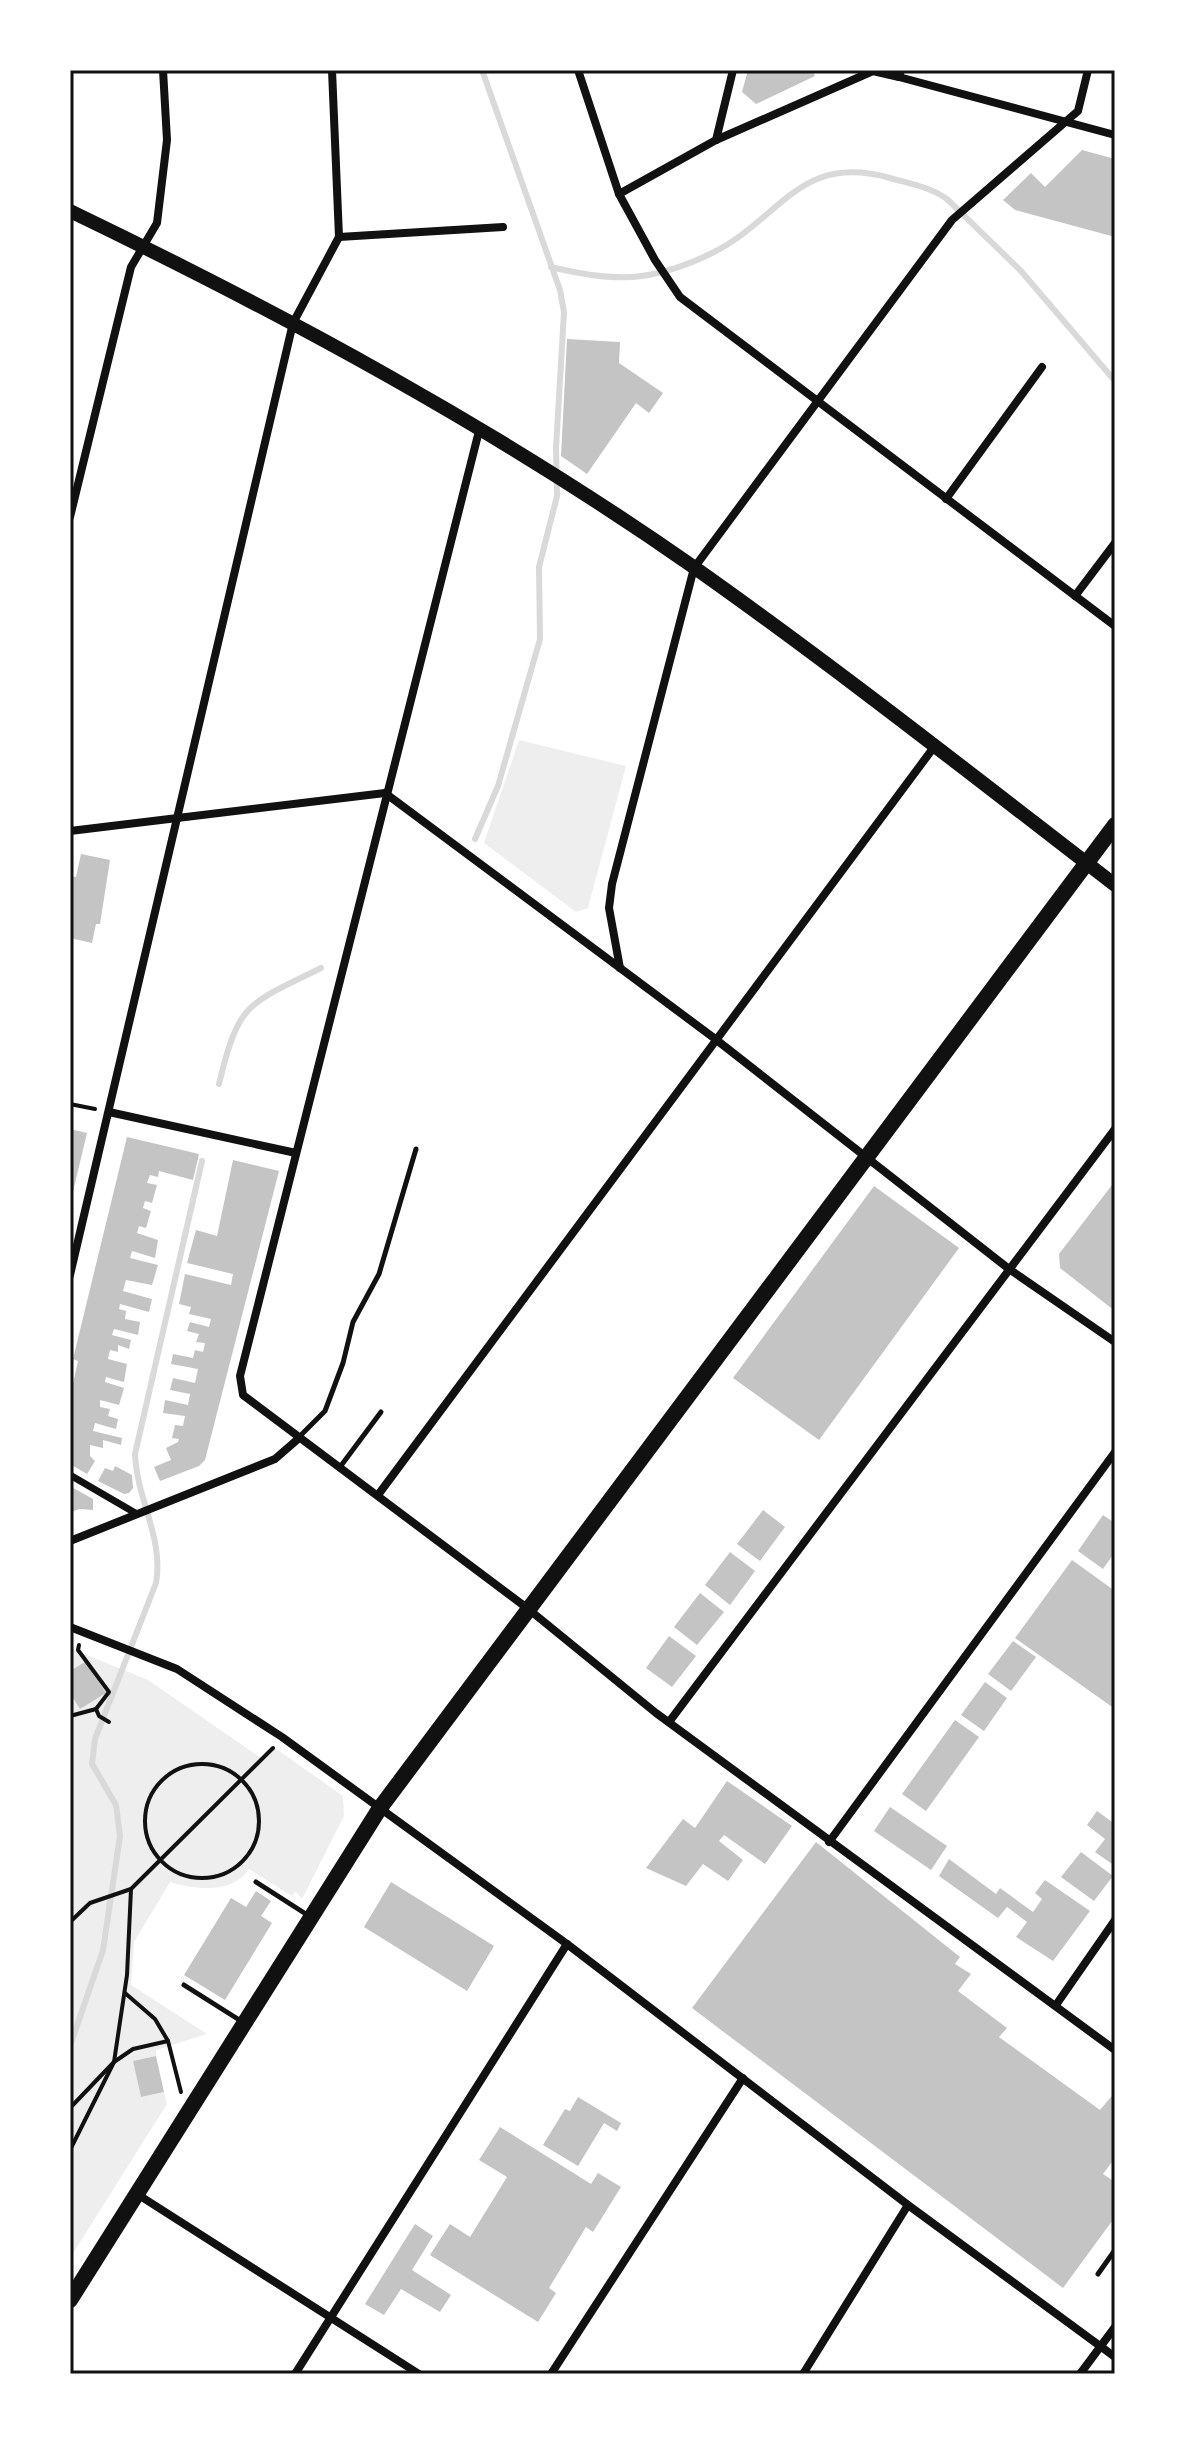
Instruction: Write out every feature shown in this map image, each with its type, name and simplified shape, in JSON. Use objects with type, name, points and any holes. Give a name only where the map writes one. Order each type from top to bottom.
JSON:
[{"type":"main road","points":[[70,2300],[380,1808],[1115,825]]},
{"type":"street","points":[[70,517],[131,267],[157,223],[167,140],[163,70]]},
{"type":"street","points":[[70,1275],[293,323],[339,237],[332,70]]},
{"type":"street","points":[[578,70],[619,194],[655,260],[690,306],[1115,626]]},
{"type":"street","points":[[716,140],[733,70]]},
{"type":"street","points":[[620,968],[609,908],[612,884],[694,568],[952,220],[1078,111],[1088,70]]},
{"type":"street","points":[[619,194],[716,140],[873,71],[900,74],[1115,135]]},
{"type":"street","points":[[70,211],[293,323],[546,471],[694,568],[1115,885]]},
{"type":"street","points":[[339,237],[503,227]]},
{"type":"street","points":[[946,499],[1042,367]]},
{"type":"street","points":[[479,431],[385,793],[240,1386],[250,1403],[527,1608],[656,1713],[1115,2050]]},
{"type":"street","points":[[1075,596],[1115,543]]},
{"type":"street","points":[[378,1495],[714,1038],[934,747]]},
{"type":"street","points":[[70,831],[385,793],[714,1038],[1009,1269],[1115,1342]]},
{"type":"street","points":[[109,1112],[296,1153]]},
{"type":"street","points":[[669,1722],[1115,1129]]},
{"type":"street","points":[[70,1541],[275,1459],[298,1439]]},
{"type":"street","points":[[829,1842],[1115,1452]]},
{"type":"street","points":[[70,1475],[137,1514]]},
{"type":"street","points":[[70,1627],[144,1654],[210,1688],[282,1737],[567,1944],[908,2205],[1115,2357]]},
{"type":"street","points":[[1056,2005],[1115,1920]]},
{"type":"street","points":[[295,2374],[567,1944]]},
{"type":"street","points":[[551,2374],[743,2078]]},
{"type":"street","points":[[135,2193],[419,2374]]},
{"type":"street","points":[[803,2374],[908,2205]]},
{"type":"street","points":[[1080,2374],[1115,2327]]},
{"type":"lane","points":[[298,1439],[325,1411],[343,1363],[353,1322],[379,1274],[416,1149]]},
{"type":"lane","points":[[340,1467],[381,1412]]},
{"type":"lane","points":[[650,1722],[656,1713]]},
{"type":"lane","points":[[256,1882],[311,1917]]},
{"type":"lane","points":[[184,1985],[244,2022]]},
{"type":"lane","points":[[1098,2274],[1115,2250]]},
{"type":"path","points":[[70,1104],[109,1112]]},
{"type":"path","points":[[71,1701],[70,1714],[96,1709],[109,1692],[78,1650],[84,1631]]},
{"type":"path","points":[[96,1709],[99,1716],[109,1722]]},
{"type":"path","points":[[70,1922],[90,1903],[131,1889],[243,1781],[282,1737]]},
{"type":"path","points":[[206,1764],[223,1768],[243,1781],[257,1804],[259,1821],[257,1838],[238,1866],[207,1878],[175,1872],[161,1862],[150,1848],[144,1823],[149,1797],[159,1783],[188,1765],[206,1764]]},
{"type":"path","points":[[70,2150],[114,2062],[124,1992],[131,1889]]},
{"type":"path","points":[[124,1992],[155,2019],[168,2041],[186,2113]]},
{"type":"path","points":[[70,2108],[114,2062],[133,2049],[168,2041]]},
{"type":"shaded area","points":[[519,740],[626,766],[588,908],[576,912],[484,843]]},
{"type":"shaded area","points":[[70,1648],[148,1680],[264,1760],[275,1748],[343,1796],[344,1816],[302,1899],[296,1891],[292,1896],[249,1869],[233,1883],[212,1888],[170,1882],[134,1942],[131,1985],[207,2034],[156,2050],[156,2056],[133,2061],[141,2097],[164,2092],[167,2104],[70,2258]]},
{"type":"building","points":[[748,70],[812,70],[815,76],[756,104],[742,92]]},
{"type":"building","points":[[1082,150],[1115,159],[1115,237],[1015,210],[1003,200],[1031,173],[1045,187]]},
{"type":"building","points":[[567,339],[620,342],[619,363],[663,393],[649,413],[636,403],[587,474],[561,456]]},
{"type":"building","points":[[81,854],[110,860],[100,924],[96,924],[92,943],[70,938],[70,876],[76,877]]},
{"type":"building","points":[[70,1129],[87,1133],[71,1200],[70,1200]]},
{"type":"building","points":[[127,1137],[199,1154],[193,1180],[159,1171],[158,1177],[150,1175],[147,1183],[157,1185],[152,1203],[145,1201],[143,1208],[151,1211],[146,1228],[139,1226],[137,1233],[158,1240],[155,1258],[132,1251],[130,1258],[158,1265],[152,1285],[126,1280],[123,1291],[152,1299],[149,1312],[120,1304],[119,1309],[126,1311],[125,1319],[140,1322],[138,1335],[114,1329],[112,1335],[131,1340],[129,1349],[118,1345],[118,1352],[110,1350],[108,1359],[127,1364],[124,1382],[106,1377],[105,1382],[124,1388],[119,1405],[100,1400],[100,1407],[110,1409],[108,1416],[118,1419],[116,1429],[95,1423],[93,1431],[122,1438],[121,1445],[103,1440],[103,1448],[90,1445],[90,1456],[95,1461],[87,1474],[70,1464],[70,1397],[78,1361],[73,1359]]},
{"type":"building","points":[[233,1160],[279,1171],[205,1460],[199,1466],[160,1481],[154,1467],[171,1460],[166,1448],[178,1442],[179,1439],[172,1438],[175,1425],[183,1426],[185,1416],[163,1413],[165,1400],[188,1405],[190,1394],[170,1390],[173,1378],[195,1383],[198,1369],[171,1364],[173,1354],[193,1358],[195,1350],[203,1352],[205,1343],[196,1342],[199,1334],[187,1331],[190,1322],[209,1327],[211,1319],[189,1314],[191,1307],[179,1304],[185,1274],[231,1285],[233,1274],[187,1263],[196,1230],[217,1236]]},
{"type":"building","points":[[1115,1181],[1115,1311],[1060,1268],[1059,1254]]},
{"type":"building","points":[[874,1186],[959,1248],[819,1440],[733,1378]]},
{"type":"building","points":[[115,1466],[132,1475],[133,1488],[129,1493],[124,1494],[98,1481],[105,1468],[113,1471]]},
{"type":"building","points":[[70,1486],[93,1499],[93,1510],[70,1512]]},
{"type":"building","points":[[763,1510],[785,1527],[760,1561],[737,1544]]},
{"type":"building","points":[[1103,1515],[1115,1523],[1115,1552],[1103,1569],[1078,1551]]},
{"type":"building","points":[[730,1552],[755,1571],[730,1605],[705,1585]]},
{"type":"building","points":[[1072,1560],[1115,1591],[1115,1709],[1015,1638]]},
{"type":"building","points":[[700,1593],[724,1612],[697,1645],[674,1627]]},
{"type":"building","points":[[669,1636],[696,1656],[672,1687],[646,1668]]},
{"type":"building","points":[[1013,1641],[1036,1657],[1011,1691],[988,1674]]},
{"type":"building","points":[[85,1662],[106,1693],[80,1709],[70,1693],[70,1671]]},
{"type":"building","points":[[985,1682],[1007,1698],[984,1731],[961,1715]]},
{"type":"building","points":[[955,1720],[979,1737],[926,1811],[902,1794]]},
{"type":"building","points":[[727,1781],[792,1826],[765,1864],[724,1835],[719,1841],[743,1860],[728,1881],[703,1864],[686,1886],[646,1868],[683,1819],[695,1828]]},
{"type":"building","points":[[890,1807],[947,1846],[931,1870],[874,1831]]},
{"type":"building","points":[[1097,1811],[1115,1824],[1115,1866],[1095,1852],[1105,1839],[1087,1825]]},
{"type":"building","points":[[816,1842],[960,1957],[955,1964],[971,1974],[958,1991],[1007,2028],[999,2037],[1100,2110],[1115,2092],[1115,2158],[1103,2174],[1115,2182],[1115,2217],[1063,2288],[692,2008]]},
{"type":"building","points":[[1081,1852],[1113,1876],[1094,1901],[1061,1877]]},
{"type":"building","points":[[949,1859],[996,1894],[1000,1888],[1033,1912],[1042,1899],[1035,1893],[1045,1880],[1090,1911],[1053,1961],[1016,1937],[1027,1922],[1007,1907],[998,1918],[939,1876]]},
{"type":"building","points":[[391,1882],[494,1946],[467,1991],[364,1927]]},
{"type":"building","points":[[256,1891],[271,1901],[261,1916],[272,1923],[225,2000],[184,1975],[231,1898],[246,1907]]},
{"type":"building","points":[[156,2056],[164,2092],[141,2097],[133,2061]]},
{"type":"building","points":[[578,2097],[621,2123],[617,2131],[604,2123],[578,2166],[543,2145],[565,2109],[570,2111]]},
{"type":"building","points":[[500,2127],[591,2184],[598,2173],[621,2187],[593,2232],[586,2227],[549,2288],[556,2293],[538,2322],[430,2255],[450,2224],[470,2237],[507,2177],[479,2160]]},
{"type":"building","points":[[415,2224],[433,2236],[412,2270],[451,2295],[440,2312],[401,2289],[384,2315],[365,2304]]},
{"type":"waterway","points":[[475,839],[498,786],[540,639],[539,567],[557,496],[556,448],[564,312],[560,290],[482,70]]},
{"type":"waterway","points":[[551,267],[613,277],[650,275],[710,254],[734,240],[811,182],[833,174],[859,172],[890,178],[927,189],[947,199],[1021,271],[1115,381]]},
{"type":"waterway","points":[[219,1084],[233,1036],[250,1009],[261,999],[321,968]]},
{"type":"waterway","points":[[70,2046],[103,1950],[120,1836],[116,1805],[92,1764],[95,1739],[156,1583],[156,1550],[135,1454],[202,1161]]}]
